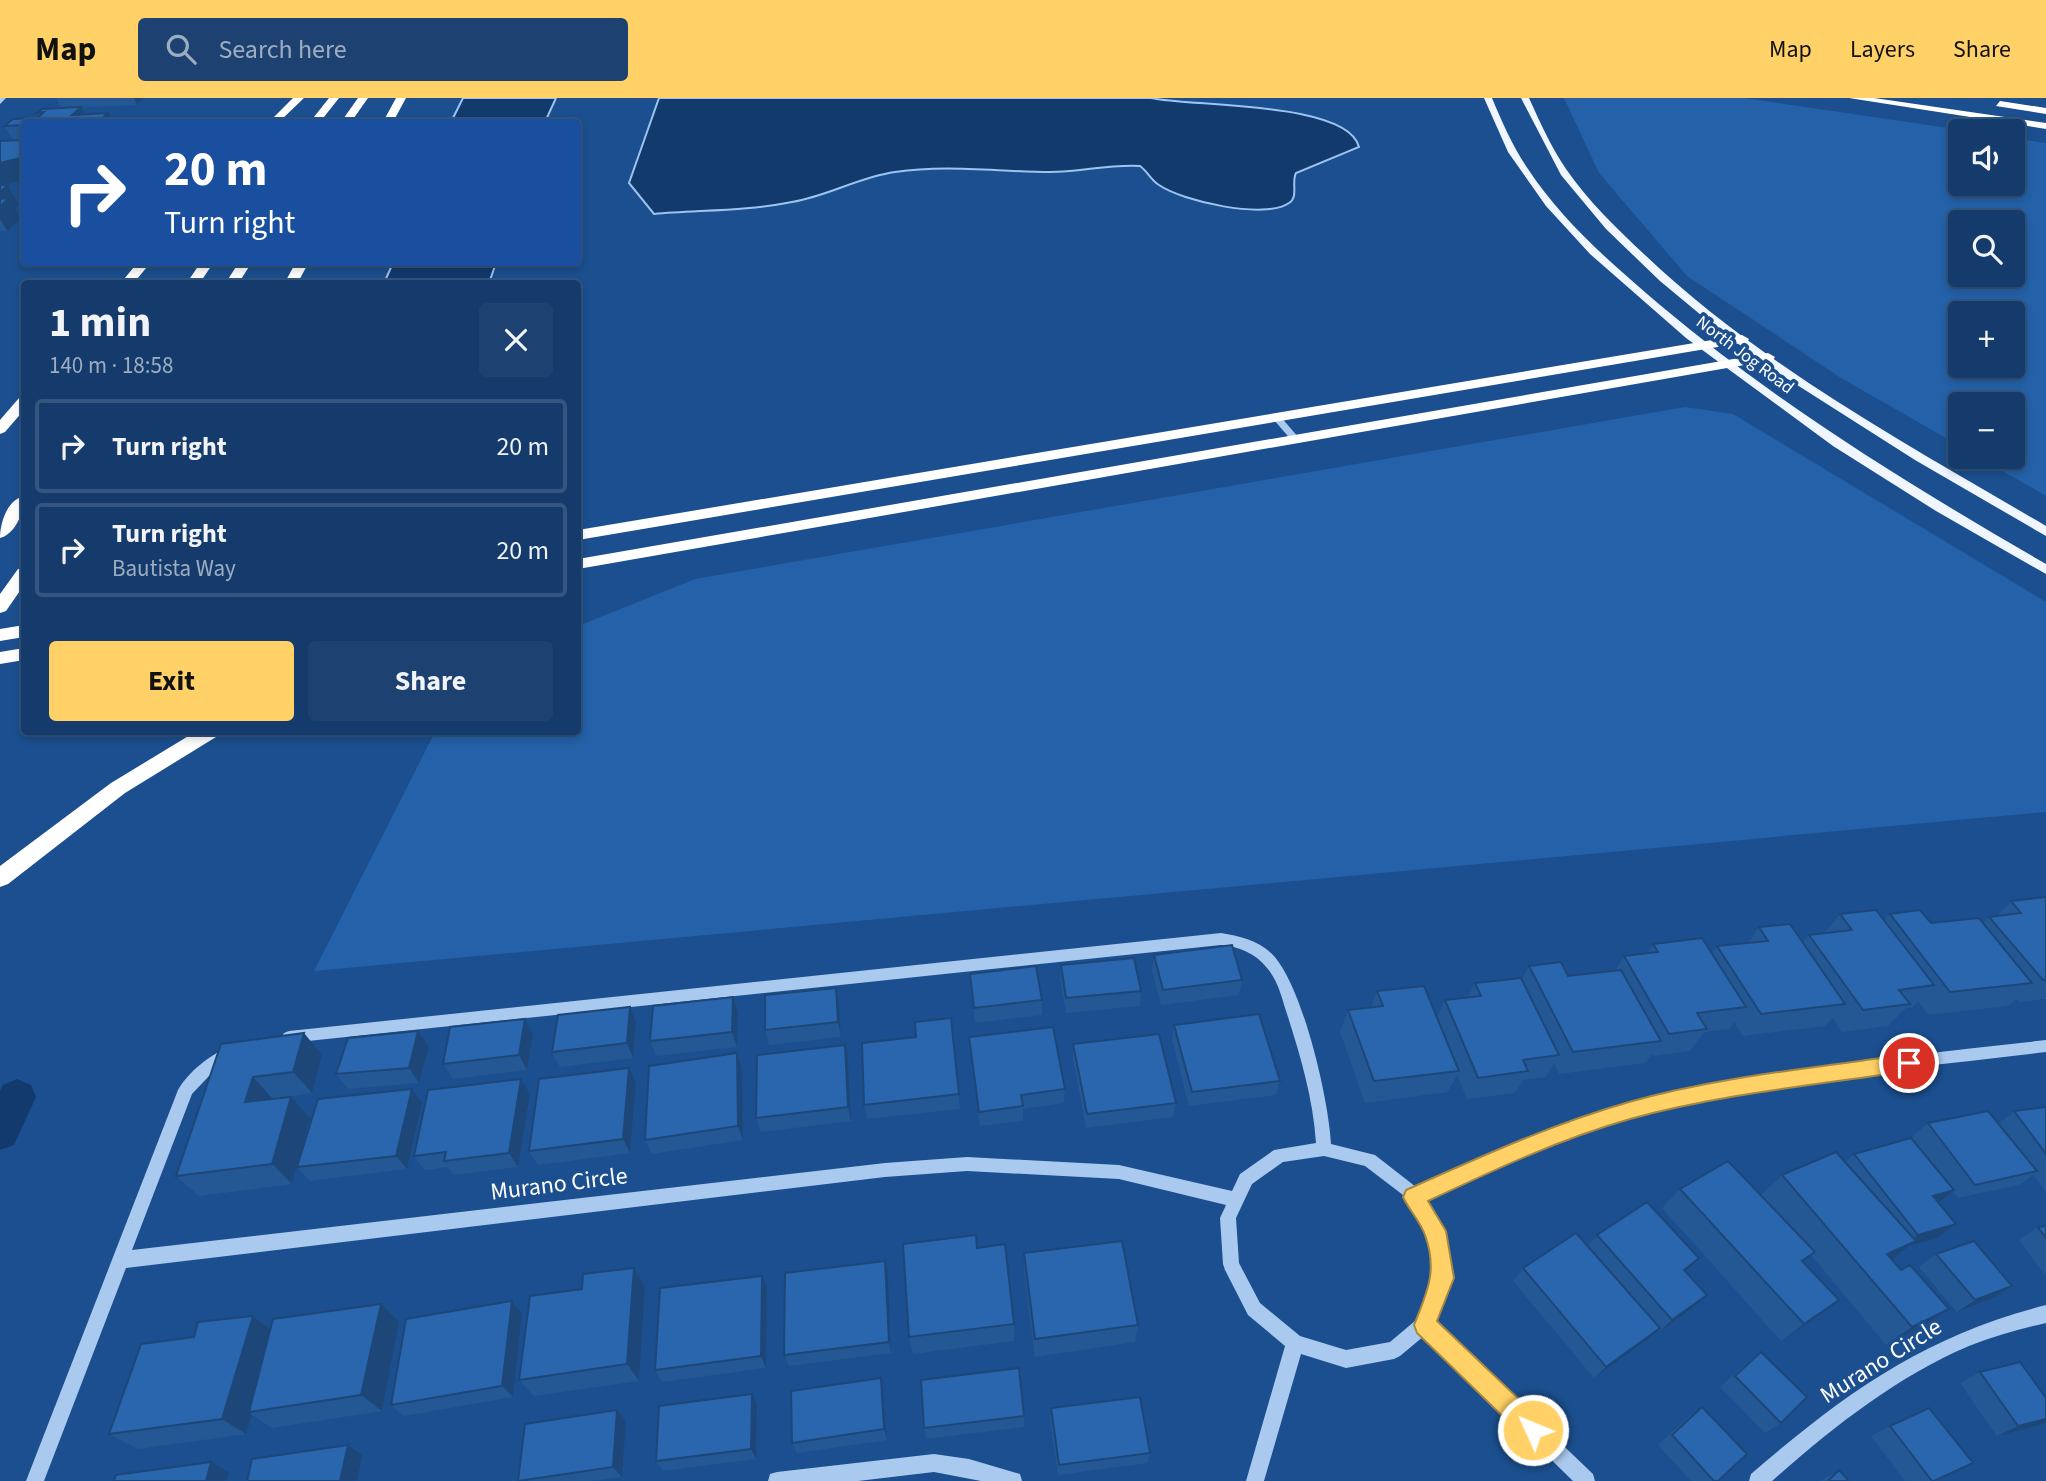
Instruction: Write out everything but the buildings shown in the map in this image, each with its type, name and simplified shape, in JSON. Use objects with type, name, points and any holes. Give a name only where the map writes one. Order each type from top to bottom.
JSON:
[{"type":"highway","points":[[277,119],[299,98]]},
{"type":"highway","points":[[317,119],[334,98]]},
{"type":"highway","points":[[348,119],[363,98]]},
{"type":"highway","points":[[390,119],[401,98]]},
{"type":"highway","points":[[1854,98],[2046,126]]},
{"type":"highway","points":[[1994,104],[2046,111]]},
{"type":"highway","points":[[129,280],[142,266]]},
{"type":"highway","points":[[194,280],[205,266]]},
{"type":"highway","points":[[581,534],[1742,339]]},
{"type":"highway","points":[[581,564],[1768,357]]},
{"type":"highway","points":[[0,429],[21,404]]},
{"type":"highway","points":[[0,533],[21,505]]},
{"type":"highway","points":[[581,523],[686,517]]},
{"type":"highway","points":[[581,576],[700,544]]},
{"type":"highway","points":[[0,607],[21,577]]},
{"type":"highway","points":[[0,635],[21,632]]},
{"type":"highway","points":[[0,658],[21,654]]},
{"type":"highway","points":[[0,878],[118,788],[204,735]]},
{"type":"main road","name":"North Jog Road","points":[[1488,98],[1510,148],[1561,218],[1603,261],[1701,345],[1779,405],[2046,570]]},
{"type":"main road","name":"North Jog Road","points":[[1525,98],[1563,172],[1600,216],[1653,267],[1768,357],[1924,460],[2046,532]]},
{"type":"street","points":[[1277,418],[1296,440]]},
{"type":"street","points":[[280,1038],[1222,939],[1241,940],[1274,963],[1283,980],[1318,1097],[1323,1118],[1324,1149]]},
{"type":"street","points":[[35,1481],[186,1090],[204,1071],[241,1046]]},
{"type":"street","points":[[1413,1197],[1541,1139],[1631,1110],[1718,1091],[1826,1073],[2046,1046]]},
{"type":"street","points":[[1324,1149],[1368,1160],[1409,1190],[1413,1197],[1435,1231],[1443,1278],[1425,1325],[1394,1350],[1346,1359],[1295,1343],[1254,1310],[1231,1264],[1228,1218],[1246,1179],[1280,1156],[1324,1149]]},
{"type":"street","name":"Murano Circle","points":[[121,1260],[885,1170],[967,1164],[1119,1172],[1236,1200]]},
{"type":"street","name":"Murano Circle","points":[[1758,1481],[1801,1442],[1852,1404],[1909,1367],[1965,1338],[2046,1314]]},
{"type":"street","points":[[1425,1325],[1586,1481]]},
{"type":"street","points":[[1255,1481],[1295,1343]]},
{"type":"street","points":[[777,1481],[934,1463],[969,1468],[1013,1481]]},
{"type":"shaded area","points":[[463,98],[556,98],[546,119],[452,119]]},
{"type":"shaded area","points":[[659,98],[1151,98],[1299,114],[1327,121],[1349,132],[1359,147],[1296,173],[1292,200],[1277,208],[1262,210],[1224,206],[1186,197],[1159,185],[1140,166],[1129,166],[1050,172],[953,168],[914,170],[882,174],[805,199],[775,205],[654,214],[629,183]]},
{"type":"shaded area","points":[[1564,98],[1744,98],[1948,128],[1948,196],[2025,196],[2025,140],[2046,143],[2046,496],[1999,469],[2025,469],[2025,392],[1948,392],[1948,439],[1841,378],[1687,276],[1599,173]]},
{"type":"shaded area","points":[[391,266],[495,266],[490,280],[385,280]]},
{"type":"shaded area","points":[[1685,407],[1733,414],[2046,602],[2046,812],[314,971],[433,735],[581,735],[581,625],[695,579]]},
{"type":"waterway","points":[[0,1132],[17,1097]]},
{"type":"route","points":[[1533,1430],[1425,1325],[1429,1321],[1443,1278],[1435,1231],[1413,1197],[1454,1176],[1541,1139],[1631,1110],[1718,1091],[1826,1073],[1909,1063]]}]
